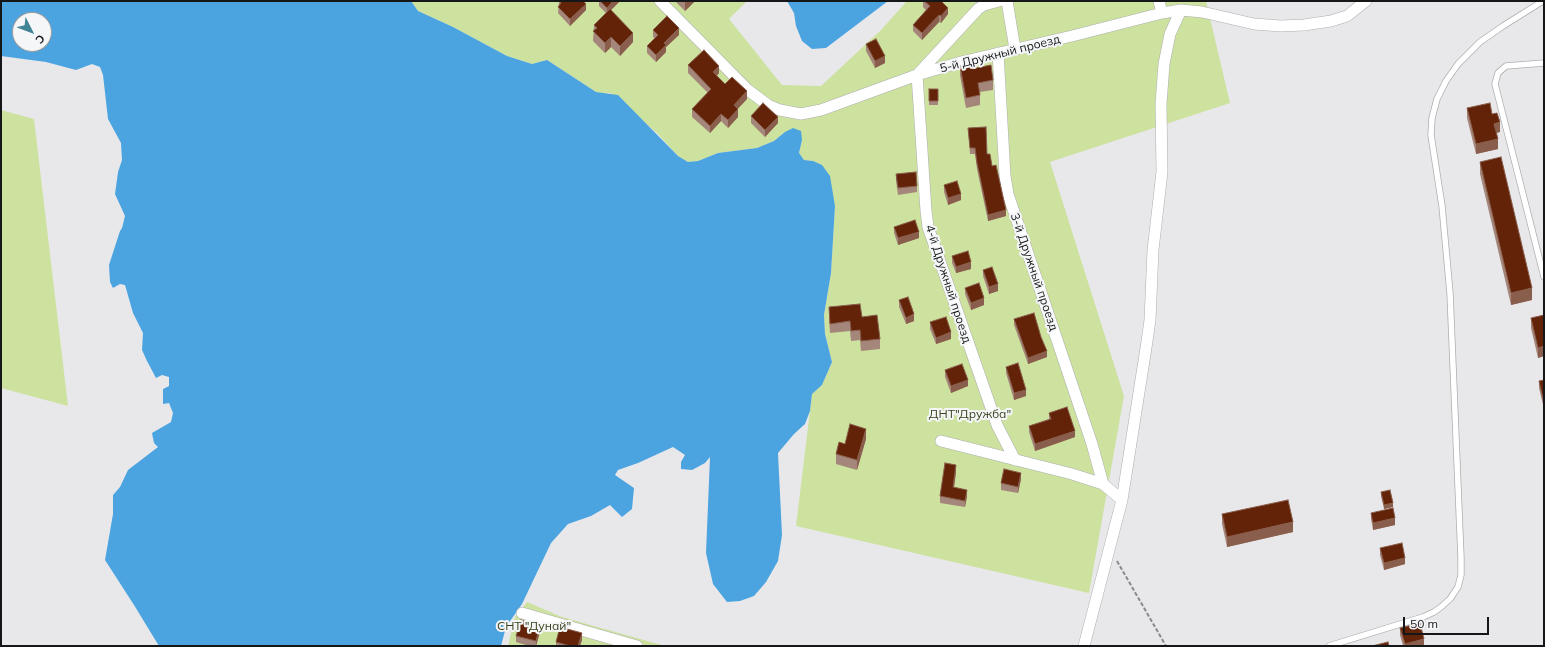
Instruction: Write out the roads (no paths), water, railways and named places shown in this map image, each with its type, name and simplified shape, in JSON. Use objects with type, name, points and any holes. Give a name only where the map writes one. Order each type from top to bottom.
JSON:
[{"type":"street","name":"5-й Дружный проезд","points":[[660,1],[748,90],[768,105],[780,110],[802,114],[820,110],[917,75],[998,53],[1162,13],[1180,10],[1202,12],[1254,24],[1281,26],[1304,25],[1331,21],[1347,16],[1366,1]]},
{"type":"street","points":[[917,75],[978,9],[984,5],[999,1]]},
{"type":"street","points":[[1007,1],[1015,49]]},
{"type":"street","points":[[1159,1],[1162,13]]},
{"type":"street","points":[[1202,12],[1205,1]]},
{"type":"street","points":[[1084,646],[1122,500],[1150,320],[1153,250],[1162,172],[1161,104],[1164,64],[1170,34],[1180,10]]},
{"type":"street","name":"3-й Дружный проезд","points":[[998,53],[1005,176],[1008,194],[1092,444],[1103,484]]},
{"type":"street","name":"4-й Дружный проезд","points":[[917,75],[928,227],[997,425],[1015,460]]},
{"type":"street","points":[[941,441],[1072,474],[1103,484],[1122,500]]},
{"type":"street","points":[[522,613],[637,646]]},
{"type":"lane","points":[[1329,646],[1423,617],[1434,612],[1450,599],[1458,587],[1461,575],[1462,558],[1450,293],[1442,206],[1431,135],[1432,118],[1437,99],[1446,81],[1458,64],[1480,42],[1543,1]]},
{"type":"lane","points":[[1544,63],[1506,66],[1498,73],[1495,84],[1544,277]]},
{"type":"water","points":[[1,1],[411,1],[418,11],[453,27],[507,56],[532,64],[547,60],[596,92],[618,95],[678,156],[688,162],[698,161],[718,153],[757,148],[774,141],[785,132],[793,128],[801,131],[802,140],[799,153],[804,160],[813,161],[822,165],[830,176],[835,206],[831,273],[824,315],[825,334],[832,362],[822,385],[812,394],[810,411],[805,424],[794,434],[778,453],[782,535],[778,561],[766,582],[754,596],[740,601],[727,602],[713,584],[706,553],[710,457],[705,463],[692,470],[681,469],[681,462],[685,455],[673,447],[638,463],[618,470],[615,475],[634,488],[632,509],[622,517],[610,505],[591,516],[568,524],[551,543],[522,604],[506,627],[501,646],[159,646],[105,560],[113,514],[113,495],[120,487],[128,470],[158,447],[154,443],[152,433],[171,422],[173,413],[169,403],[163,404],[163,389],[169,386],[169,377],[162,375],[156,378],[142,350],[143,333],[133,313],[125,285],[120,284],[113,288],[110,282],[109,265],[125,216],[115,194],[118,172],[122,160],[121,143],[108,119],[103,75],[100,67],[92,64],[76,70],[46,62],[1,56]]},
{"type":"water","points":[[787,1],[888,1],[826,48],[812,49],[802,41],[796,26],[794,13]]},
{"type":"park label","name":"ДНТ\"Дружба\"","points":[[970,414]]},
{"type":"park label","name":"СНТ \"Дунай\"","points":[[534,626]]}]
